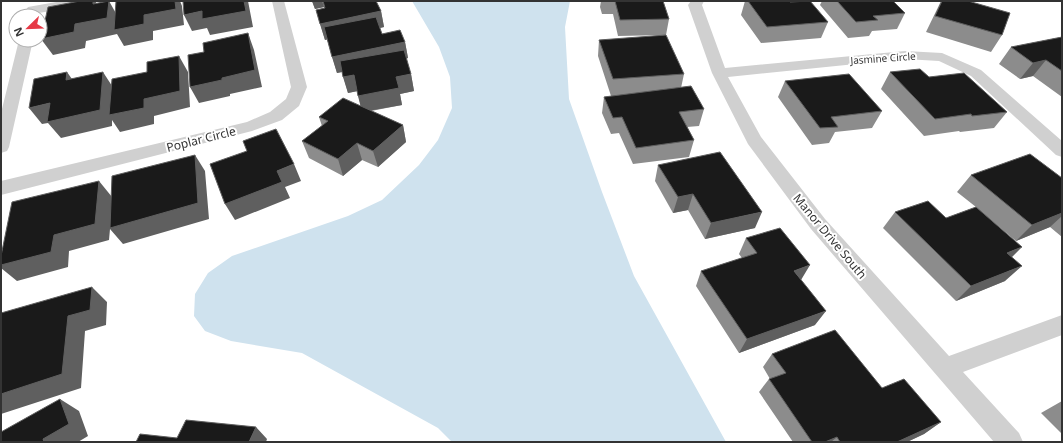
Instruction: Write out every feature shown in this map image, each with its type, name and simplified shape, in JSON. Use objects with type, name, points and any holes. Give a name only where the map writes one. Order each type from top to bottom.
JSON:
[{"type":"street","points":[[39,8],[85,1]]},
{"type":"street","name":"Poplar Circle","points":[[1,188],[252,126],[276,116],[293,102],[299,87],[278,1]]},
{"type":"street","name":"Manor Drive South","points":[[698,1],[695,5],[719,73],[754,140],[818,224],[1010,442]]},
{"type":"street","points":[[1,147],[8,89],[23,48]]},
{"type":"street","name":"Jasmine Circle","points":[[719,73],[905,55],[942,57],[976,73],[1062,151]]},
{"type":"street","points":[[945,368],[1062,325]]},
{"type":"water","points":[[412,1],[570,1],[565,27],[569,99],[634,276],[726,442],[452,442],[438,428],[302,353],[231,341],[205,331],[194,316],[195,294],[208,273],[232,256],[348,216],[382,200],[419,165],[438,140],[452,108],[450,77],[439,47]]},
{"type":"building","points":[[80,1],[93,1],[93,4],[109,1],[107,18],[75,24],[74,32],[48,38],[48,7]]},
{"type":"building","points":[[116,1],[175,1],[176,9],[144,15],[144,24],[114,30]]},
{"type":"building","points":[[183,1],[244,1],[246,11],[202,19],[202,11],[184,15]]},
{"type":"building","points":[[323,1],[376,1],[381,11],[320,24],[316,10],[325,8]]},
{"type":"building","points":[[615,1],[663,1],[669,19],[620,20]]},
{"type":"building","points":[[748,1],[810,1],[828,22],[767,27]]},
{"type":"building","points":[[837,1],[893,1],[905,13],[873,16],[878,20],[856,22]]},
{"type":"building","points":[[942,1],[968,1],[1010,13],[1002,35],[935,16]]},
{"type":"building","points":[[376,17],[382,34],[400,30],[405,42],[332,57],[324,27]]},
{"type":"building","points":[[248,33],[255,70],[222,78],[222,80],[190,87],[188,55],[204,52],[203,43]]},
{"type":"building","points":[[666,35],[684,74],[613,79],[599,40]]},
{"type":"building","points":[[1062,37],[1062,71],[1046,60],[1033,63],[1011,47]]},
{"type":"building","points":[[404,50],[411,74],[396,77],[399,88],[358,96],[354,75],[343,77],[340,61]]},
{"type":"building","points":[[179,56],[180,91],[144,99],[144,108],[109,115],[112,79],[147,72],[147,62]]},
{"type":"building","points":[[920,69],[929,77],[964,73],[1007,112],[972,116],[971,114],[935,119],[890,72]]},
{"type":"building","points":[[67,72],[66,80],[103,72],[100,110],[47,122],[50,103],[29,108],[34,79]]},
{"type":"building","points":[[849,74],[882,111],[831,117],[838,127],[820,128],[785,81]]},
{"type":"building","points":[[691,86],[704,109],[679,112],[694,140],[636,148],[622,117],[613,118],[604,97]]},
{"type":"building","points":[[343,98],[403,125],[373,151],[357,143],[338,159],[302,141],[328,121],[319,117]]},
{"type":"building","points":[[276,129],[294,164],[277,171],[282,182],[225,204],[210,164],[247,151],[243,141]]},
{"type":"building","points":[[720,152],[762,212],[711,223],[693,194],[678,197],[658,165]]},
{"type":"building","points":[[1030,154],[1062,178],[1062,213],[1032,225],[971,175]]},
{"type":"building","points":[[195,155],[198,203],[110,228],[112,176]]},
{"type":"building","points":[[99,181],[95,224],[54,235],[51,252],[1,265],[1,256],[12,202]]},
{"type":"building","points":[[928,201],[946,218],[976,207],[1022,247],[1007,253],[1022,266],[971,286],[895,212]]},
{"type":"building","points":[[780,228],[810,265],[794,271],[826,311],[747,339],[701,271],[757,253],[746,238]]},
{"type":"building","points":[[92,287],[90,310],[68,316],[62,374],[1,394],[1,313]]},
{"type":"building","points":[[835,330],[882,388],[904,379],[941,422],[897,442],[840,442],[837,437],[825,442],[812,442],[769,379],[786,373],[772,354]]},
{"type":"building","points":[[60,399],[69,424],[43,439],[44,442],[1,442],[1,432]]},
{"type":"building","points":[[186,420],[256,427],[249,442],[136,442],[140,434],[177,438]]}]
